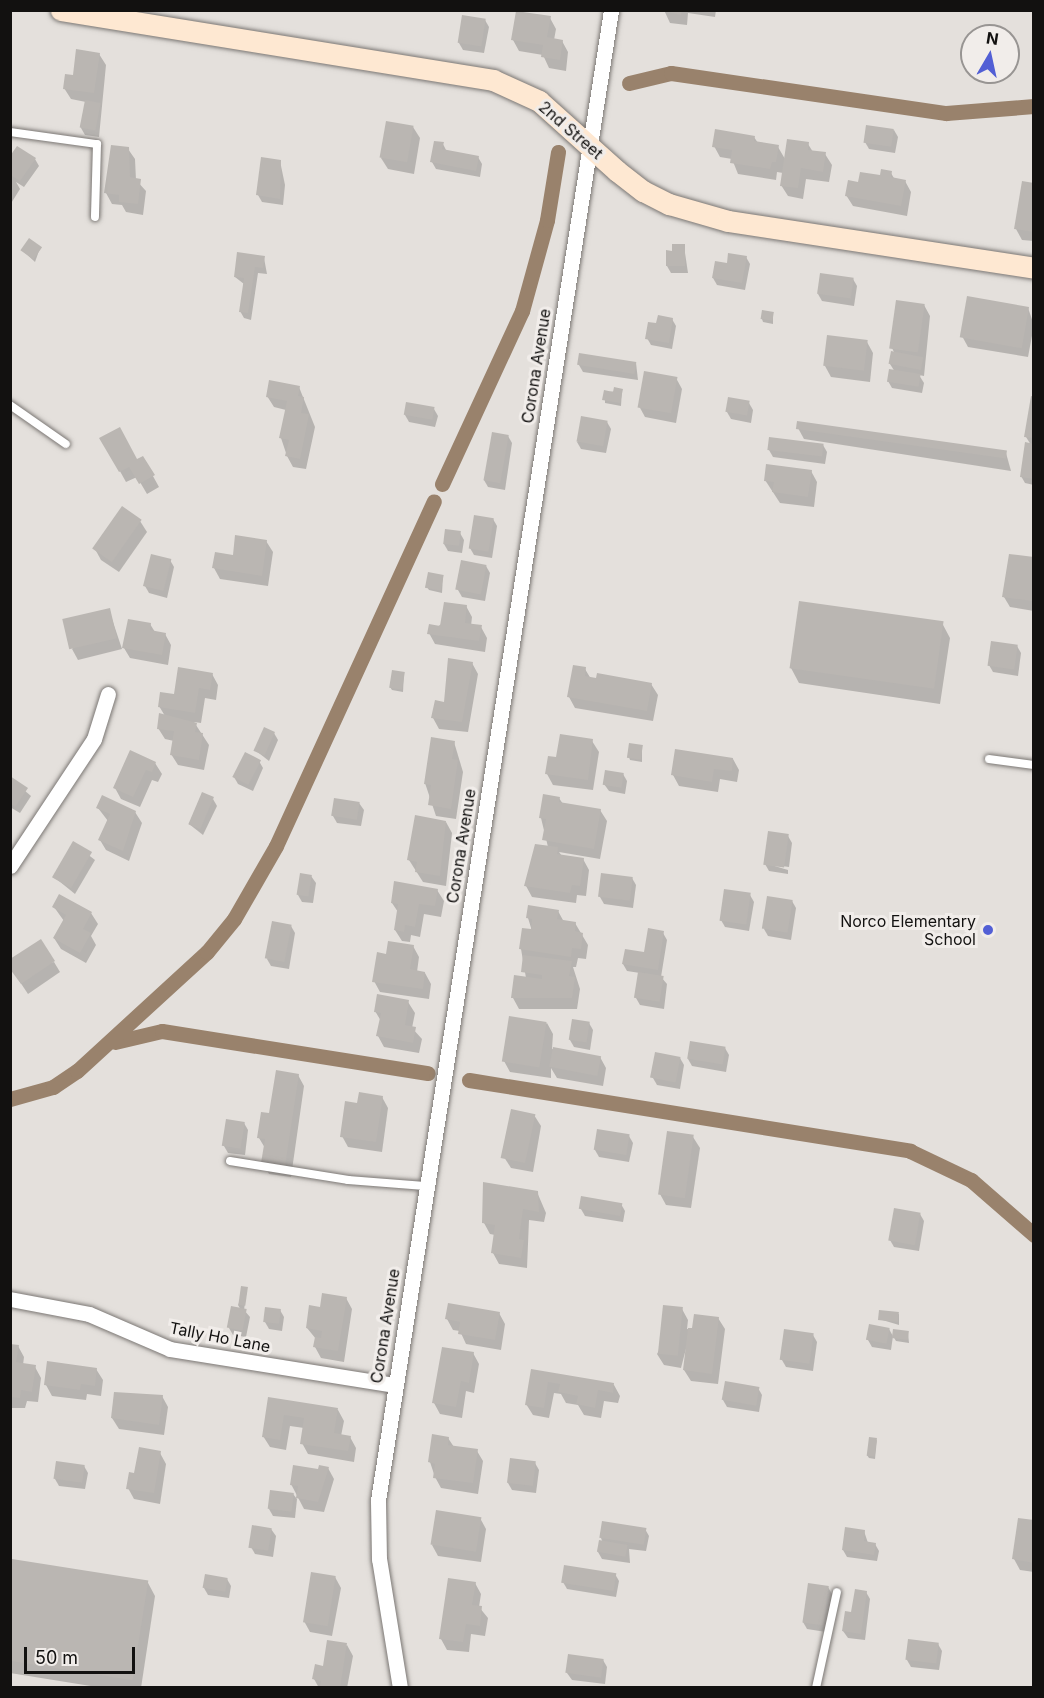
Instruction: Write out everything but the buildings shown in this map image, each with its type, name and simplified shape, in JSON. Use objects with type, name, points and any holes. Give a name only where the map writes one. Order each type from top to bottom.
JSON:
[{"type":"street","name":"2nd Street","points":[[61,10],[126,16],[493,80],[539,101],[643,191],[697,213],[1034,268]]},
{"type":"street","name":"Corona Avenue","points":[[400,1688],[376,1532],[394,1385],[611,10]]},
{"type":"street","points":[[10,866],[94,739],[108,694]]},
{"type":"street","name":"Tally Ho Lane","points":[[10,1299],[89,1314],[170,1348],[394,1385]]},
{"type":"lane","points":[[10,132],[97,144],[95,217]]},
{"type":"lane","points":[[10,405],[66,444]]},
{"type":"lane","points":[[989,759],[1034,765]]},
{"type":"lane","points":[[230,1161],[348,1180],[425,1186]]},
{"type":"lane","points":[[816,1688],[837,1592]]},
{"type":"waterway","points":[[629,83],[671,73],[946,113],[1034,106]]},
{"type":"waterway","points":[[442,484],[522,311],[547,220],[558,152]]},
{"type":"waterway","points":[[10,1099],[53,1087],[77,1071],[207,952],[234,919],[276,846],[434,501]]},
{"type":"waterway","points":[[115,1042],[162,1031],[428,1073]]},
{"type":"waterway","points":[[469,1080],[910,1151],[971,1180],[1034,1235]]},
{"type":"place","name":"Norco Elementary School","points":[[988,930]]}]
